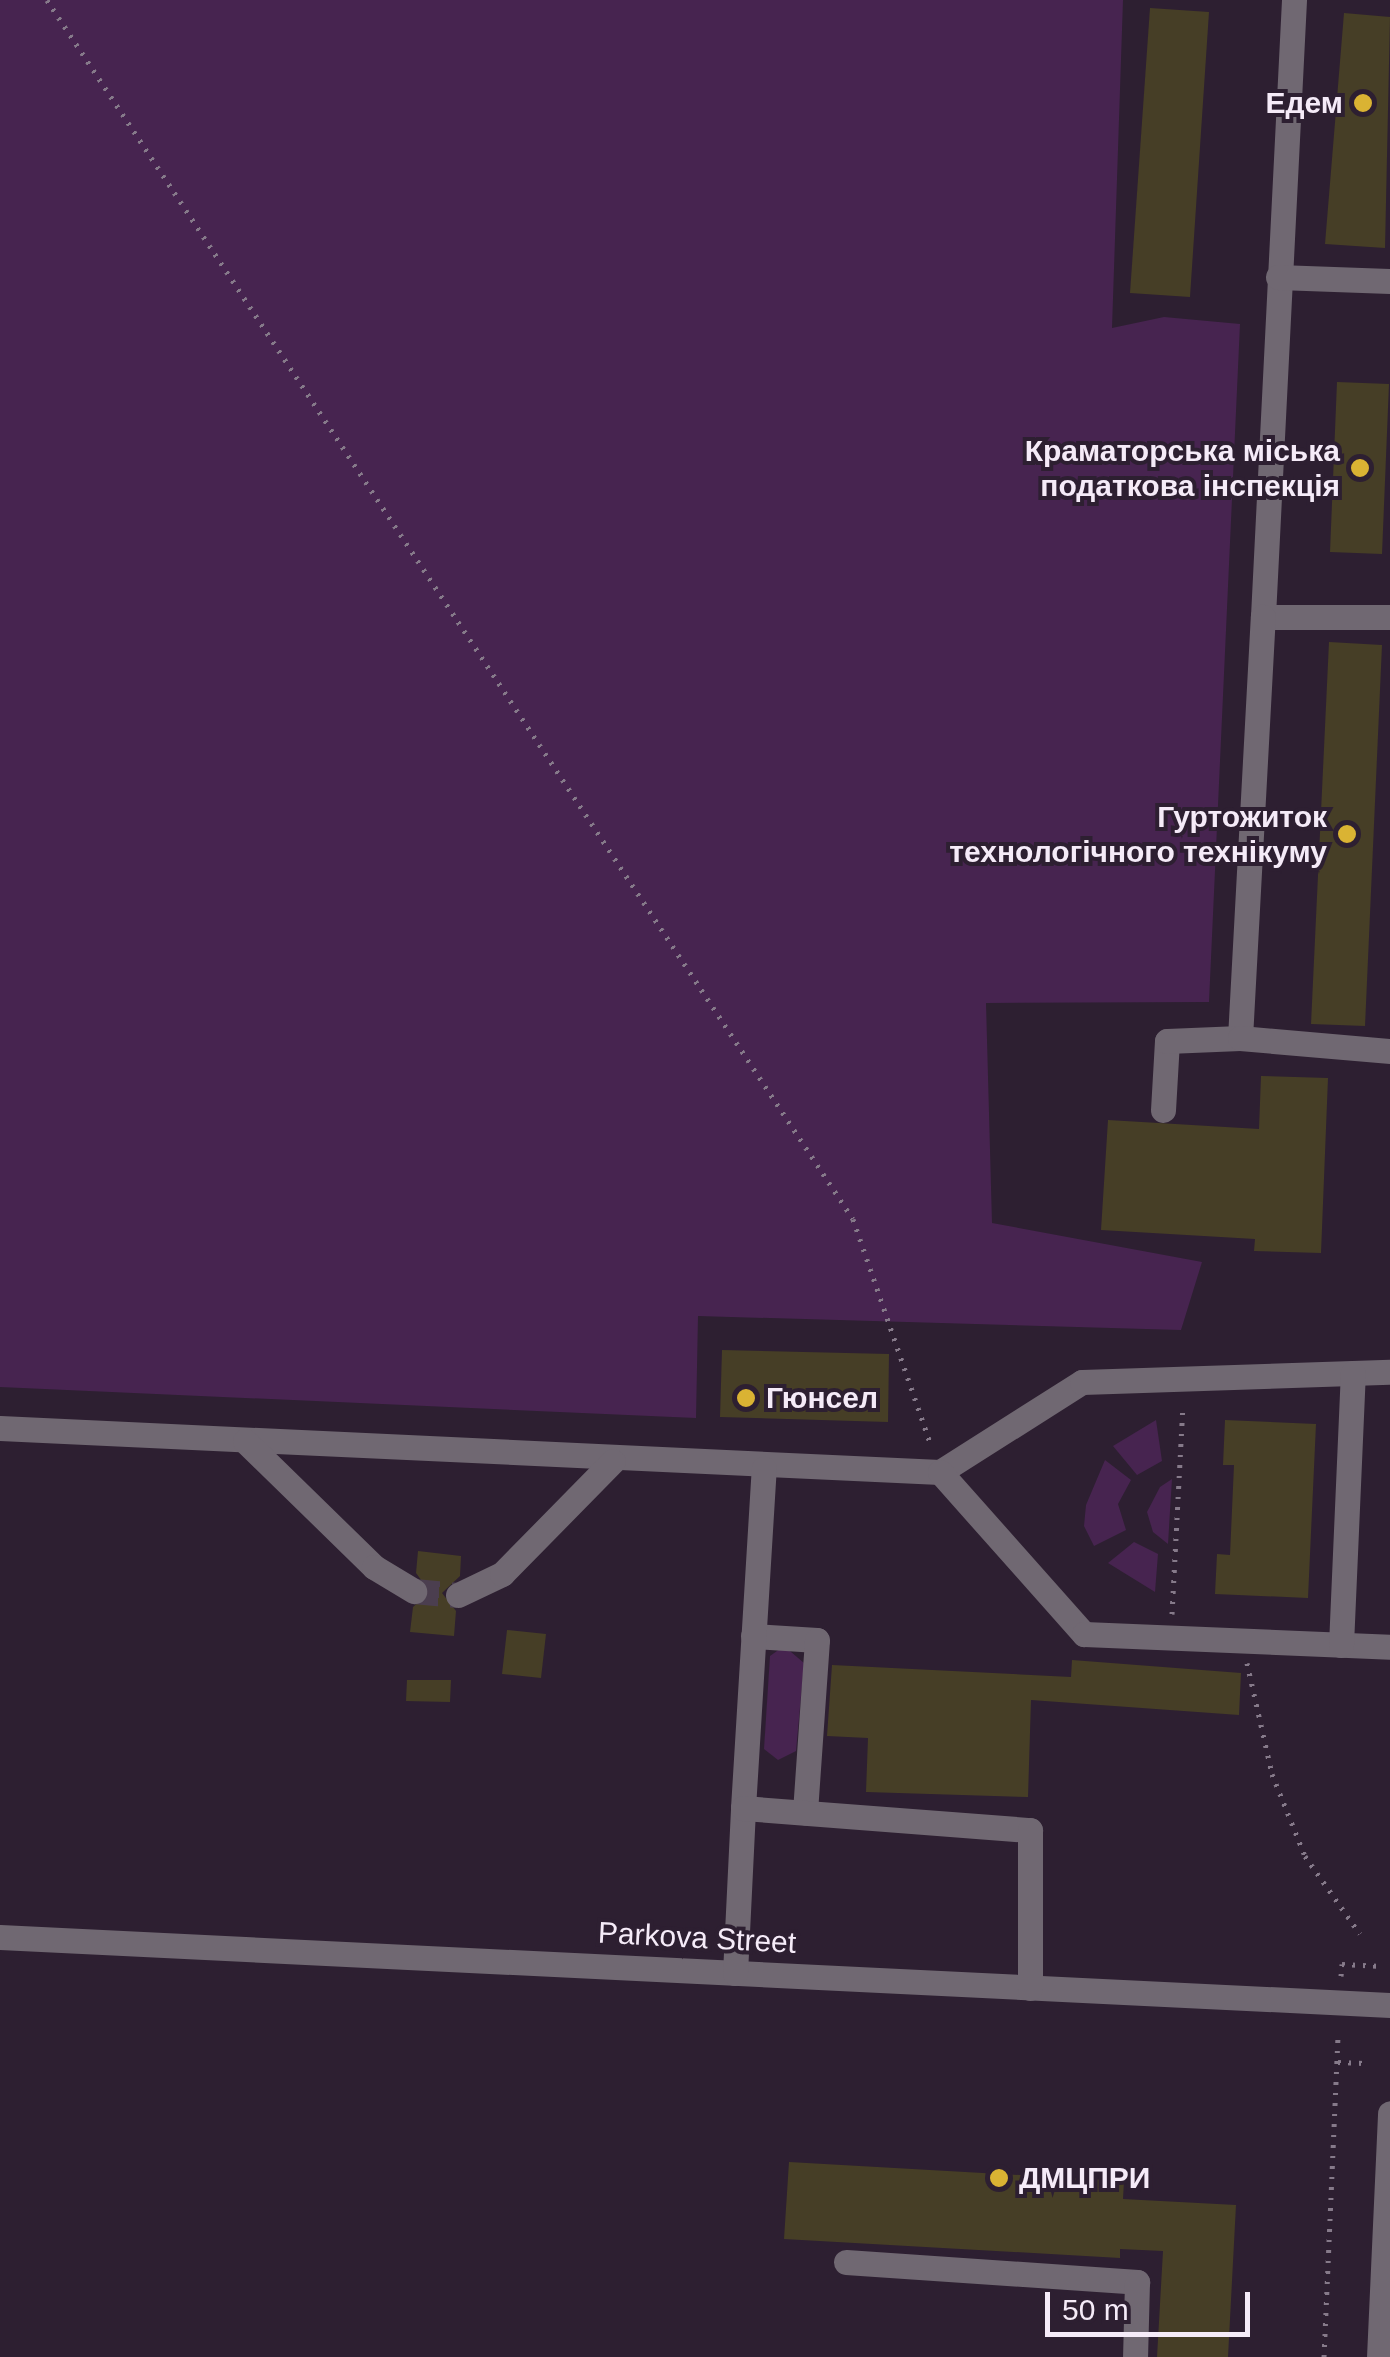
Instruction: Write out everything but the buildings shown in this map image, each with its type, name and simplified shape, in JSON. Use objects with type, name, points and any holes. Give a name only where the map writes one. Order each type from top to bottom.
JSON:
[{"type":"street","points":[[1240,1038],[1294,0]]},
{"type":"street","points":[[1278,276],[1390,282]]},
{"type":"street","points":[[1263,617],[1390,616]]},
{"type":"street","points":[[1162,1110],[1166,1041],[1240,1038],[1390,1051]]},
{"type":"street","points":[[0,1428],[764,1469],[940,1472],[1082,1382],[1390,1372]]},
{"type":"street","points":[[1341,1645],[1353,1373]]},
{"type":"street","points":[[244,1441],[374,1567],[414,1591]]},
{"type":"street","points":[[458,1595],[502,1574],[613,1461]]},
{"type":"street","points":[[735,1973],[764,1469]]},
{"type":"street","points":[[940,1472],[1084,1634],[1390,1647]]},
{"type":"street","points":[[753,1636],[816,1640],[805,1813]]},
{"type":"street","points":[[743,1808],[1030,1830],[1030,1988]]},
{"type":"street","name":"Parkova Street","points":[[0,1936],[1390,2005]]},
{"type":"street","points":[[1378,2357],[1390,2113]]},
{"type":"street","points":[[846,2262],[1137,2282],[1135,2357]]},
{"type":"path","points":[[47,0],[853,1219],[940,1472]]},
{"type":"path","points":[[1171,1638],[1184,1379]]},
{"type":"path","points":[[1244,1641],[1272,1774],[1305,1856],[1360,1934]]},
{"type":"path","points":[[1341,1978],[1342,1964],[1377,1966]]},
{"type":"path","points":[[1324,2357],[1338,2036]]},
{"type":"path","points":[[1336,2062],[1364,2063]]},
{"type":"shaded area","points":[[0,0],[1123,0],[1112,328],[1164,317],[1240,324],[1209,1002],[986,1003],[992,1223],[1202,1262],[1181,1330],[698,1316],[696,1418],[0,1387]]},
{"type":"shaded area","points":[[1156,1420],[1162,1461],[1137,1475],[1113,1446]]},
{"type":"shaded area","points":[[1105,1460],[1131,1480],[1118,1504],[1126,1530],[1094,1546],[1084,1526],[1086,1505]]},
{"type":"shaded area","points":[[1172,1479],[1168,1544],[1153,1532],[1147,1512],[1160,1487]]},
{"type":"shaded area","points":[[1134,1542],[1158,1554],[1155,1592],[1108,1563]]},
{"type":"shaded area","points":[[784,1646],[804,1663],[796,1751],[778,1760],[764,1749],[770,1656]]},
{"type":"tunnel","points":[[414,1591],[458,1595]]},
{"type":"place","name":"Едем","points":[[1363,103]]},
{"type":"place","name":"Краматорська міська податкова інспекція","points":[[1360,468]]},
{"type":"place","name":"Гуртожиток технологічного технікуму","points":[[1347,834]]},
{"type":"place","name":"Гюнсел","points":[[746,1398]]},
{"type":"place","name":"ДМЦПРИ","points":[[999,2178]]}]
